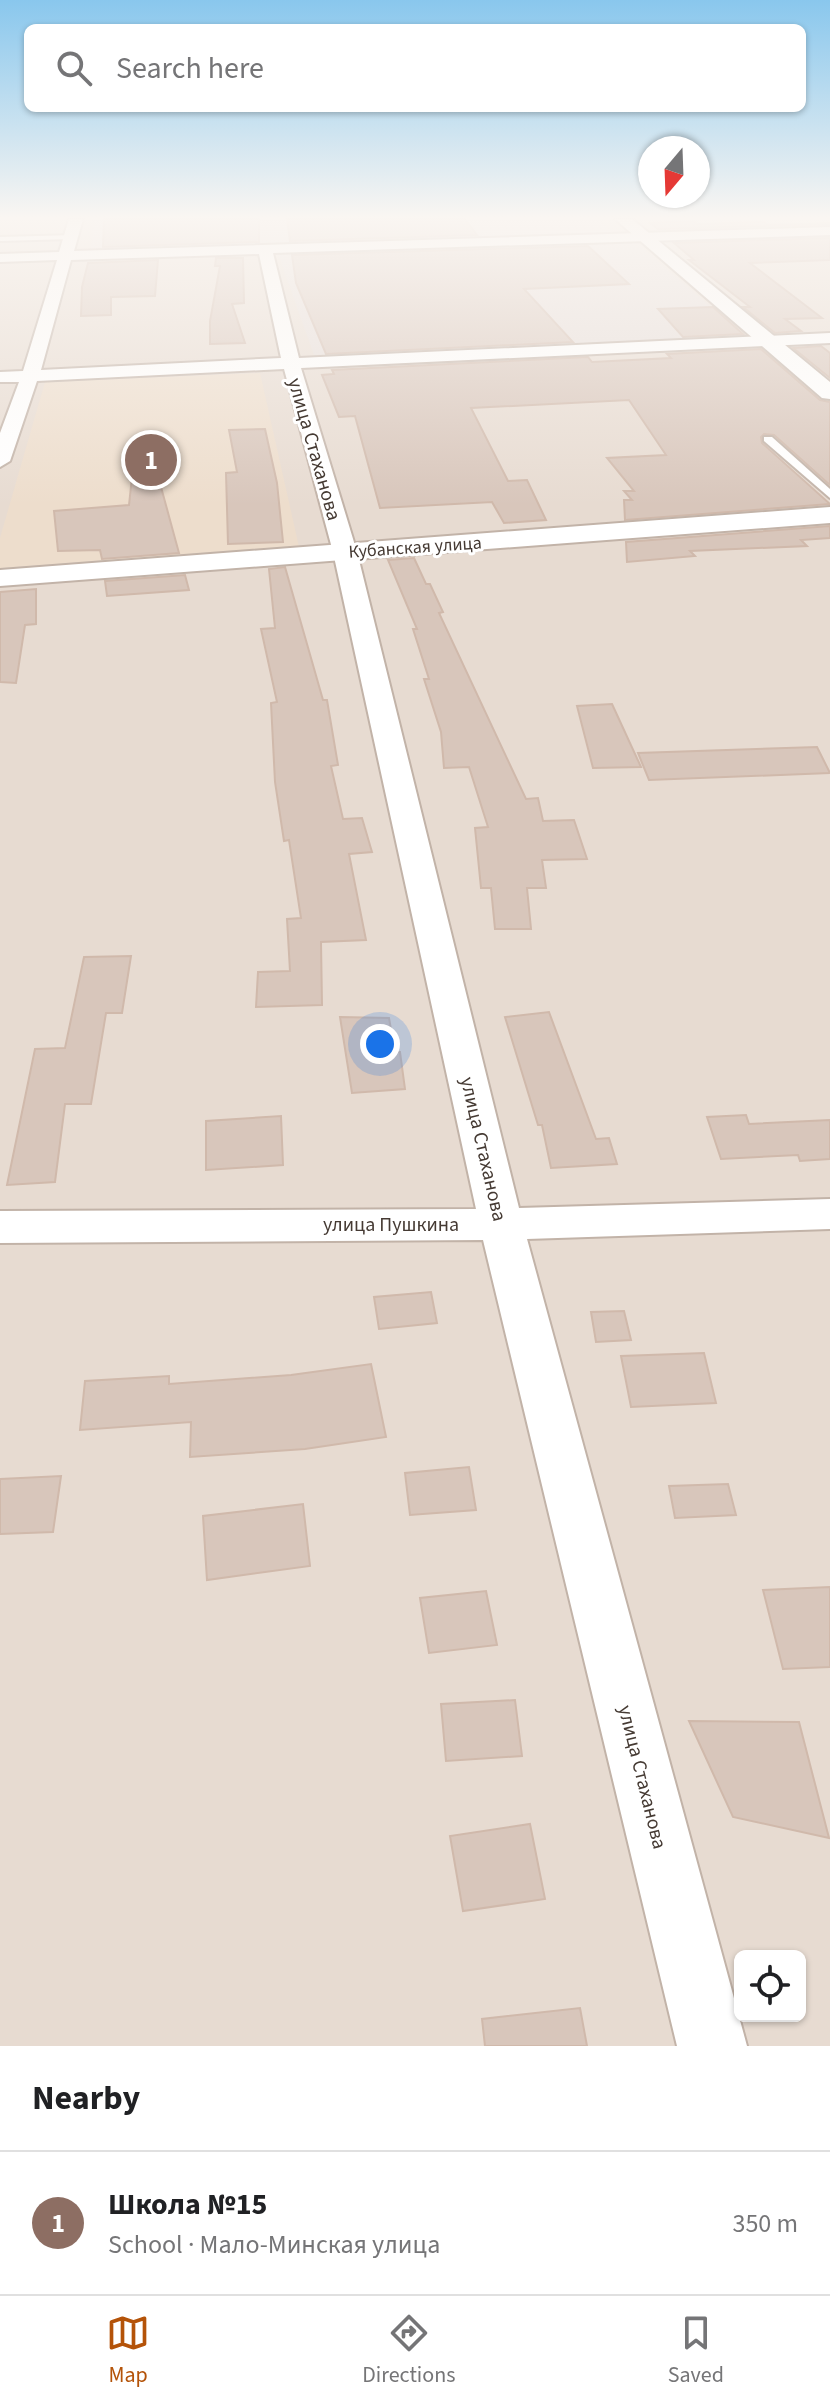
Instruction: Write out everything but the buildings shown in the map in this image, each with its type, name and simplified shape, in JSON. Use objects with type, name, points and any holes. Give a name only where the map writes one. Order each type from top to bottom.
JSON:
[{"type":"street","points":[[0,461],[49,314]]},
{"type":"street","name":"улица Стаханова","points":[[280,314],[345,552],[501,1224],[712,2046]]},
{"type":"street","points":[[736,314],[830,393]]},
{"type":"street","points":[[0,377],[830,338]]},
{"type":"street","name":"Кубанская улица","points":[[0,578],[830,515]]},
{"type":"street","name":"улица Пушкина","points":[[0,1227],[501,1224],[830,1214]]},
{"type":"lane","points":[[768,439],[830,495]]},
{"type":"shaded area","points":[[0,314],[830,314],[830,2046],[0,2046]]},
{"type":"shaded area","points":[[300,314],[720,314],[745,336],[314,355]]},
{"type":"shaded area","points":[[260,373],[299,547],[0,568],[0,538],[45,382]]},
{"type":"place","name":"Школа №15","points":[[151,460]]}]
